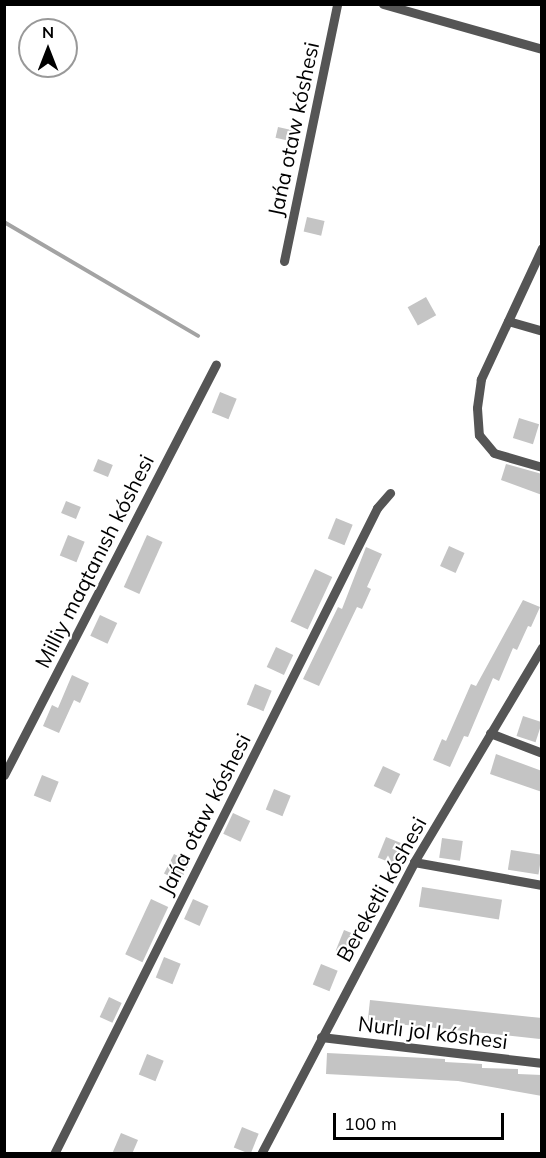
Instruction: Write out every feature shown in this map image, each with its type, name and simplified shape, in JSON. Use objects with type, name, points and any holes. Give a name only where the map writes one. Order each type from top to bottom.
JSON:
[{"type":"street","name":"Jańa otaw kóshesi","points":[[284,261],[337,4]]},
{"type":"street","points":[[383,4],[542,49]]},
{"type":"street","points":[[542,248],[481,379],[478,435],[494,453],[542,467]]},
{"type":"street","points":[[508,321],[542,331]]},
{"type":"street","name":"Milliy maqtanısh kóshesi","points":[[4,775],[216,364]]},
{"type":"street","name":"Jańa otaw kóshesi","points":[[54,1154],[377,508],[390,493]]},
{"type":"street","name":"Bereketli kóshesi","points":[[261,1154],[414,862],[542,647]]},
{"type":"street","points":[[490,733],[542,753]]},
{"type":"street","points":[[414,862],[542,885]]},
{"type":"street","name":"Nurlı jol kóshesi","points":[[321,1037],[542,1063]]},
{"type":"building","points":[[278,127],[295,131],[292,142],[276,138]]},
{"type":"building","points":[[307,217],[325,221],[321,236],[304,232]]},
{"type":"building","points":[[426,297],[436,315],[418,326],[408,307]]},
{"type":"building","points":[[220,392],[237,399],[228,419],[212,412]]},
{"type":"building","points":[[519,418],[539,424],[533,444],[513,438]]},
{"type":"building","points":[[98,459],[113,465],[108,477],[93,471]]},
{"type":"building","points":[[506,464],[542,474],[542,495],[501,480]]},
{"type":"building","points":[[66,501],[81,507],[76,519],[61,513]]},
{"type":"building","points":[[336,518],[353,525],[344,545],[328,538]]},
{"type":"building","points":[[68,535],[85,542],[76,562],[60,555]]},
{"type":"building","points":[[147,535],[163,542],[139,594],[124,587]]},
{"type":"building","points":[[449,546],[465,553],[456,573],[440,566]]},
{"type":"building","points":[[366,547],[382,554],[367,587],[371,589],[362,609],[357,607],[319,686],[303,679],[338,607],[342,609]]},
{"type":"building","points":[[315,569],[332,577],[308,630],[290,622]]},
{"type":"building","points":[[523,600],[540,607],[531,627],[528,626],[517,650],[513,648],[499,681],[493,678],[468,737],[464,736],[450,767],[433,760],[442,739],[446,741],[471,684],[476,686]]},
{"type":"building","points":[[100,615],[117,623],[107,644],[90,636]]},
{"type":"building","points":[[276,647],[293,655],[284,675],[267,667]]},
{"type":"building","points":[[72,675],[89,683],[80,703],[74,700],[59,733],[43,726],[52,705],[58,708]]},
{"type":"building","points":[[255,684],[272,691],[263,711],[247,704]]},
{"type":"building","points":[[523,716],[542,722],[536,742],[517,736]]},
{"type":"building","points":[[496,754],[542,771],[542,792],[490,774]]},
{"type":"building","points":[[383,766],[400,774],[391,794],[374,786]]},
{"type":"building","points":[[42,775],[59,782],[50,802],[34,795]]},
{"type":"building","points":[[274,789],[291,796],[282,816],[266,809]]},
{"type":"building","points":[[233,813],[250,821],[240,842],[223,834]]},
{"type":"building","points":[[386,837],[403,844],[394,864],[378,857]]},
{"type":"building","points":[[442,838],[463,841],[460,861],[439,858]]},
{"type":"building","points":[[511,850],[542,855],[538,875],[508,870]]},
{"type":"building","points":[[174,854],[190,862],[180,882],[164,874]]},
{"type":"building","points":[[422,887],[502,900],[499,919],[419,907]]},
{"type":"building","points":[[151,899],[168,907],[142,962],[125,954]]},
{"type":"building","points":[[193,899],[209,906],[200,926],[184,919]]},
{"type":"building","points":[[344,930],[361,937],[352,957],[336,950]]},
{"type":"building","points":[[164,957],[181,964],[172,984],[156,977]]},
{"type":"building","points":[[321,964],[338,971],[329,991],[313,984]]},
{"type":"building","points":[[109,997],[122,1003],[112,1023],[100,1017]]},
{"type":"building","points":[[370,1000],[542,1018],[540,1039],[368,1021]]},
{"type":"building","points":[[327,1053],[445,1059],[445,1062],[482,1064],[482,1068],[518,1069],[518,1074],[542,1075],[542,1096],[458,1081],[326,1074]]},
{"type":"building","points":[[147,1054],[164,1061],[155,1081],[139,1074]]},
{"type":"building","points":[[242,1127],[259,1134],[251,1154],[234,1147]]},
{"type":"building","points":[[121,1133],[138,1140],[132,1154],[112,1154]]},
{"type":"waterway","points":[[4,222],[198,336]]}]
